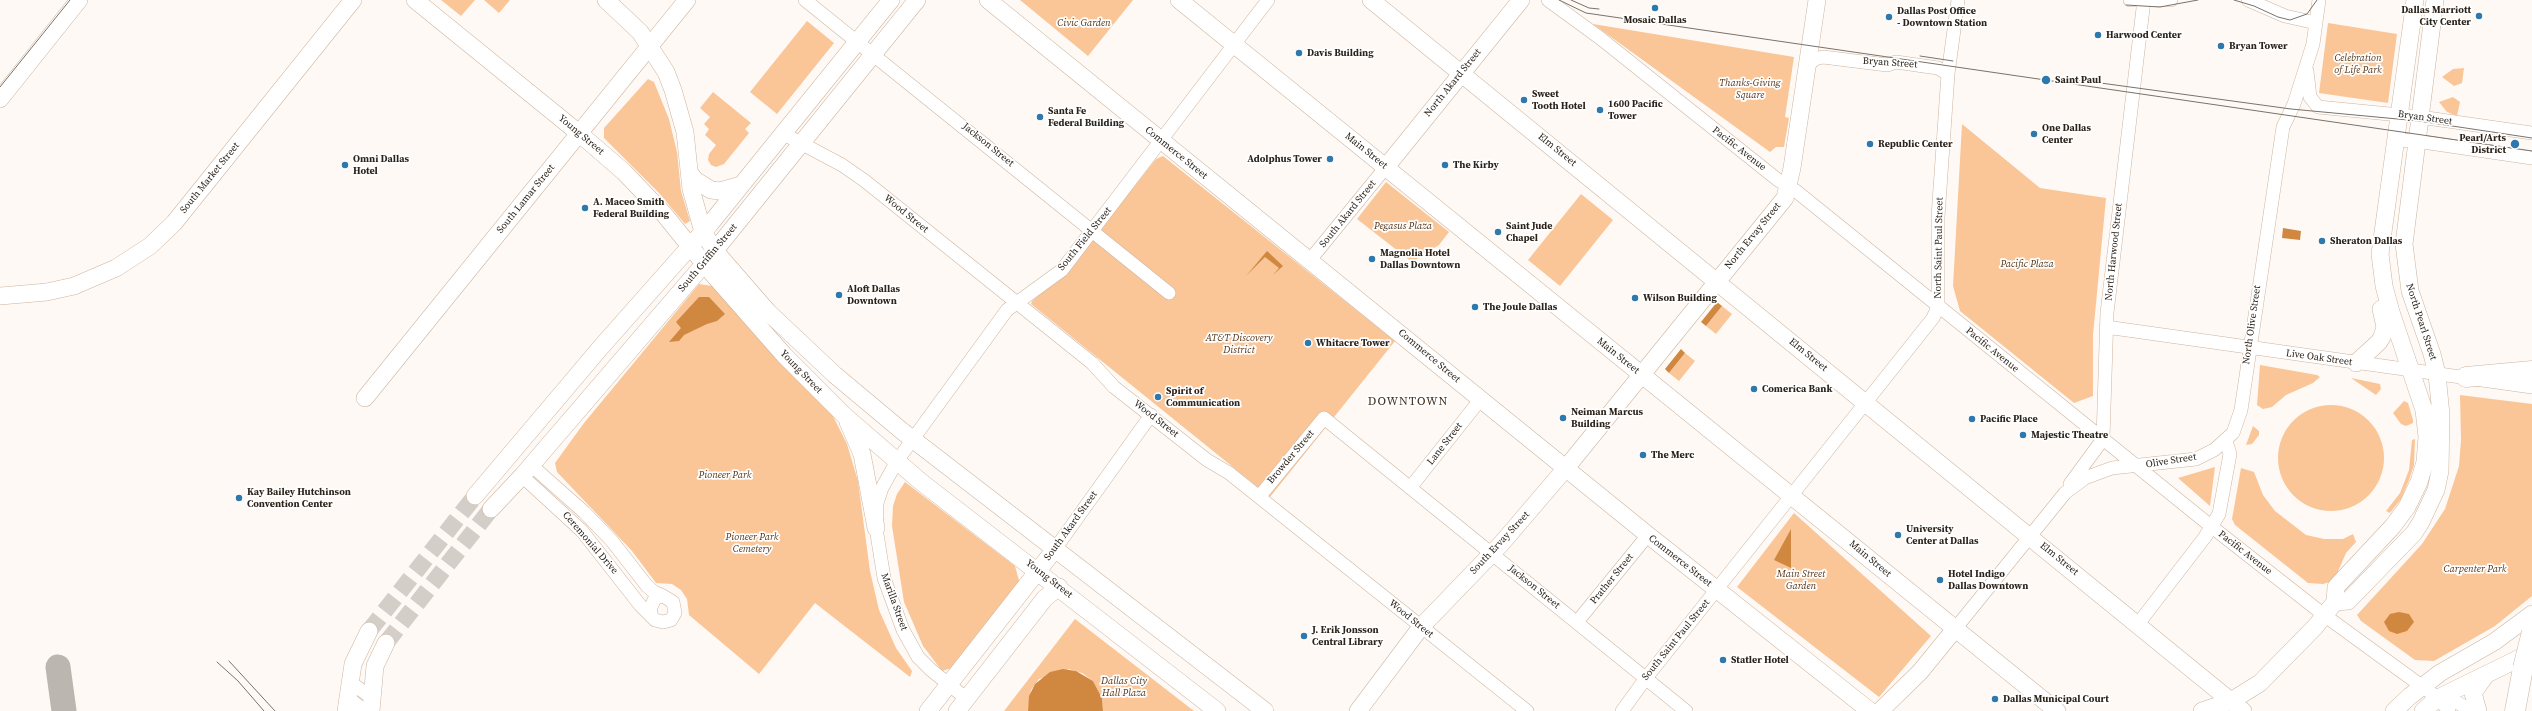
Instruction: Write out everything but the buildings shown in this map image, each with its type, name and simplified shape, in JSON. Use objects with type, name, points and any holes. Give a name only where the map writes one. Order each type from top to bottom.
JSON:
[{"type":"highway","points":[[2466,377],[2532,371]]},
{"type":"highway","points":[[2516,711],[2519,689],[2532,632]]},
{"type":"highway","points":[[2501,711],[2519,689]]},
{"type":"main road","points":[[0,99],[79,0]]},
{"type":"main road","name":"South Market Street","points":[[0,296],[48,292],[95,278],[138,255],[162,236],[353,0]]},
{"type":"main road","name":"Young Street","points":[[415,0],[580,134],[638,186],[784,355],[846,417],[897,461],[1215,710]]},
{"type":"main road","points":[[606,0],[630,20],[645,52],[673,90],[685,132],[691,188],[703,232]]},
{"type":"main road","name":"South Lamar Street","points":[[366,398],[687,0]]},
{"type":"main road","name":"South Griffin Street","points":[[474,496],[562,392],[703,232],[891,0]]},
{"type":"main road","name":"South Griffin Street","points":[[491,509],[581,408],[715,251],[917,0]]},
{"type":"main road","name":"Commerce Street","points":[[988,0],[1310,260],[1480,400],[1870,711]]},
{"type":"main road","name":"Main Street","points":[[1179,0],[2057,711]]},
{"type":"main road","name":"Elm Street","points":[[1371,0],[2031,536],[2237,706]]},
{"type":"main road","name":"North Akard Street","points":[[1386,167],[1521,0]]},
{"type":"main road","name":"North Ervay Street","points":[[1641,375],[1785,198],[1808,64],[1817,0]]},
{"type":"main road","points":[[2202,711],[2237,706],[2247,692],[2271,674],[2329,609],[2336,587],[2393,526],[2407,507],[2419,482],[2427,452],[2426,430],[2421,398],[2400,340],[2384,286],[2380,254],[2415,0]]},
{"type":"main road","name":"North Pearl Street","points":[[2329,609],[2348,600],[2395,553],[2421,522],[2436,490],[2442,452],[2437,374],[2407,278],[2404,261],[2404,229],[2435,0]]},
{"type":"main road","points":[[690,172],[695,180],[711,190],[720,190],[741,185]]},
{"type":"main road","name":"Young Street","points":[[703,232],[715,251],[768,312],[804,347],[913,439],[1265,711]]},
{"type":"main road","points":[[2384,286],[2407,278]]},
{"type":"main road","points":[[2356,363],[2379,342],[2384,332],[2381,299],[2384,286]]},
{"type":"main road","points":[[2400,340],[2413,340],[2424,332]]},
{"type":"main road","name":"South Ervay Street","points":[[1358,711],[1421,627],[1492,553],[1566,468],[1641,375]]},
{"type":"main road","points":[[562,392],[581,408]]},
{"type":"main road","points":[[846,417],[862,454],[876,528]]},
{"type":"main road","points":[[520,442],[517,458],[527,470]]},
{"type":"main road","name":"South Akard Street","points":[[928,711],[1055,549]]},
{"type":"main road","points":[[962,705],[1044,598],[1059,587]]},
{"type":"main road","points":[[2394,711],[2422,686],[2503,636],[2532,614]]},
{"type":"main road","points":[[1880,711],[1920,672],[1955,629]]},
{"type":"main road","points":[[348,697],[353,664],[369,631]]},
{"type":"main road","points":[[2438,698],[2451,676],[2493,652],[2501,644],[2503,636]]},
{"type":"main road","points":[[369,707],[375,666],[386,643]]},
{"type":"main road","points":[[2422,711],[2438,698],[2532,652]]},
{"type":"main road","points":[[2478,711],[2473,693],[2486,674]]},
{"type":"street","name":"Jackson Street","points":[[805,0],[1093,230],[1169,293]]},
{"type":"street","name":"South Field Street","points":[[897,461],[1003,314],[1062,270],[1268,0]]},
{"type":"street","name":"Pacific Avenue","points":[[1548,0],[1788,186],[2212,527],[2329,609],[2438,698],[2449,711]]},
{"type":"street","name":"North Saint Paul Street","points":[[1792,495],[1933,318],[1938,307],[1938,218],[1948,74],[1958,0]]},
{"type":"street","points":[[2130,0],[2171,0]]},
{"type":"street","points":[[2248,0],[2285,16],[2316,23]]},
{"type":"street","name":"North Olive Street","points":[[2226,441],[2238,422],[2248,348],[2283,126],[2294,104],[2306,66],[2316,23],[2319,0]]},
{"type":"street","name":"North Harwood Street","points":[[2103,439],[2106,327],[2143,1]]},
{"type":"street","name":"Bryan Street","points":[[1808,64],[1815,59],[1823,57],[1887,65],[1896,62],[1938,68],[1948,74]]},
{"type":"street","name":"Bryan Street","points":[[2306,66],[2309,92],[2318,107],[2420,117],[2532,133]]},
{"type":"street","name":"Wood Street","points":[[782,133],[842,165],[865,181],[1092,364],[1114,388],[1259,497],[1526,711]]},
{"type":"street","points":[[2396,140],[2416,141],[2532,158]]},
{"type":"street","name":"South Akard Street","points":[[1310,260],[1386,167]]},
{"type":"street","name":"Live Oak Street","points":[[2106,327],[2356,363],[2532,386]]},
{"type":"street","name":"Lane Street","points":[[1410,488],[1480,400]]},
{"type":"street","name":"South Akard Street","points":[[1055,549],[1151,415]]},
{"type":"street","name":"Jackson Street","points":[[1324,418],[1686,711]]},
{"type":"street","name":"Browder Street","points":[[1259,497],[1324,418]]},
{"type":"street","points":[[1955,629],[2065,493],[2103,439]]},
{"type":"street","points":[[2138,624],[2212,527],[2222,504],[2230,454],[2226,441]]},
{"type":"street","name":"Olive Street","points":[[2136,466],[2196,459],[2226,441]]},
{"type":"street","name":"Marilla Street","points":[[897,461],[879,498],[876,528],[884,578],[903,630],[918,657],[948,685],[962,705]]},
{"type":"street","points":[[2065,493],[2094,473],[2112,468],[2136,466]]},
{"type":"street","name":"Ceremonial Drive","points":[[527,470],[584,512],[612,541],[647,586],[654,592],[671,599],[675,605],[673,617],[663,622],[652,617],[582,531],[527,470]]},
{"type":"street","name":"South Saint Paul Street","points":[[1622,711],[1646,678],[1792,495]]},
{"type":"street","name":"Prather Street","points":[[1577,622],[1648,535]]},
{"type":"street","points":[[652,617],[650,609],[652,601],[663,596]]},
{"type":"street","points":[[348,697],[369,707]]},
{"type":"street","name":"Pacific Avenue","points":[[2438,698],[2458,702],[2472,711]]},
{"type":"green space","points":[[441,0],[475,0],[461,16]]},
{"type":"green space","points":[[484,0],[510,0],[499,13]]},
{"type":"green space","name":"Civic Garden","points":[[1020,0],[1133,0],[1088,56]]},
{"type":"green space","points":[[807,21],[834,43],[777,114],[750,92]]},
{"type":"green space","name":"Celebration of Life Park","points":[[2328,23],[2397,34],[2388,103],[2319,93]]},
{"type":"green space","name":"Thanks-Giving Square","points":[[1593,24],[1794,57],[1785,117],[1789,118],[1784,147],[1776,147],[1770,152]]},
{"type":"green space","points":[[2464,68],[2462,83],[2454,86],[2442,77],[2453,69]]},
{"type":"green space","points":[[648,79],[654,82],[669,119],[677,152],[681,191],[690,221],[685,224],[659,193],[604,138],[604,128]]},
{"type":"green space","points":[[713,92],[751,123],[745,129],[749,133],[724,164],[716,167],[711,165],[708,160],[709,154],[716,145],[705,135],[709,129],[704,124],[710,117],[700,108]]},
{"type":"green space","points":[[2453,97],[2460,102],[2457,116],[2447,112],[2439,102]]},
{"type":"green space","name":"Pacific Plaza","points":[[1962,124],[2040,188],[2106,198],[2093,335],[2093,396],[2074,403],[1960,311],[1953,286]]},
{"type":"green space","name":"AT&T Discovery District","points":[[1163,156],[1395,341],[1270,497],[1031,304],[1032,301],[1066,272],[1156,159]]},
{"type":"green space","name":"Pegasus Plaza","points":[[1386,182],[1449,232],[1439,245],[1412,262],[1357,219]]},
{"type":"green space","points":[[1581,194],[1613,220],[1560,286],[1528,260]]},
{"type":"green space","name":"Pioneer Park","points":[[699,284],[712,286],[833,416],[847,444],[858,481],[870,571],[879,610],[896,648],[912,671],[910,677],[815,603],[759,674],[689,615],[687,599],[681,590],[672,584],[656,583],[632,551],[557,472],[555,463],[584,423]]},
{"type":"green space","points":[[1722,306],[1732,314],[1716,334],[1706,326]]},
{"type":"green space","points":[[1685,353],[1695,361],[1679,381],[1669,373]]},
{"type":"green space","points":[[2260,365],[2317,375],[2320,377],[2313,383],[2286,395],[2272,407],[2263,409],[2257,405]]},
{"type":"green space","points":[[2351,378],[2380,384],[2381,389],[2376,395]]},
{"type":"green space","name":"Carpenter Park","points":[[2460,395],[2532,404],[2532,596],[2495,626],[2434,661],[2415,660],[2361,621],[2357,615],[2422,544],[2445,509],[2459,466],[2461,440]]},
{"type":"green space","points":[[2404,401],[2408,403],[2413,420],[2413,423],[2406,426],[2401,424],[2393,413]]},
{"type":"green space","points":[[2331,405],[2351,409],[2369,420],[2380,438],[2384,458],[2380,478],[2369,496],[2351,507],[2331,511],[2311,507],[2293,496],[2282,478],[2278,458],[2282,438],[2293,420],[2311,409]]},
{"type":"green space","points":[[2253,426],[2259,431],[2259,435],[2252,444],[2246,445]]},
{"type":"green space","points":[[2415,439],[2414,465],[2409,480],[2401,499],[2390,513],[2386,511],[2400,493],[2409,470],[2412,440]]},
{"type":"green space","points":[[2215,467],[2210,506],[2178,478]]},
{"type":"green space","points":[[2241,468],[2254,472],[2263,495],[2275,511],[2306,535],[2324,539],[2343,539],[2353,534],[2356,542],[2346,553],[2336,576],[2330,582],[2323,584],[2308,583],[2235,525],[2232,519]]},
{"type":"green space","points":[[905,482],[1015,566],[1020,584],[952,668],[942,671],[923,646],[904,602],[892,526],[893,506],[897,494]]},
{"type":"green space","name":"Main Street Garden","points":[[1794,513],[1931,636],[1879,697],[1737,587]]},
{"type":"green space","name":"Dallas City Hall Plaza","points":[[1075,619],[1194,711],[1103,711],[1102,698],[1093,681],[1082,673],[1069,669],[1039,679],[1031,690],[1028,711],[1004,711]]},
{"type":"shaded area","points":[[2283,228],[2301,231],[2300,240],[2282,238]]},
{"type":"shaded area","points":[[1267,251],[1283,266],[1273,275],[1279,268],[1265,257],[1246,276]]},
{"type":"shaded area","points":[[699,297],[709,297],[725,314],[717,321],[684,335],[679,341],[669,342],[681,328],[676,322]]},
{"type":"shaded area","points":[[1717,302],[1722,306],[1706,326],[1701,322]]},
{"type":"shaded area","points":[[1681,349],[1685,353],[1669,373],[1665,369]]},
{"type":"shaded area","points":[[1791,529],[1791,568],[1774,560]]},
{"type":"shaded area","points":[[2399,612],[2409,614],[2414,622],[2407,631],[2397,634],[2389,631],[2384,622],[2390,614]]},
{"type":"shaded area","points":[[1063,669],[1076,671],[1093,681],[1102,698],[1103,711],[1028,711],[1029,696],[1035,684],[1050,672]]},
{"type":"taxiway","points":[[58,667],[64,711]]},
{"type":"tunnel","points":[[369,631],[475,496]]},
{"type":"tunnel","points":[[386,643],[491,509]]},
{"type":"tram line","points":[[0,87],[70,0]]},
{"type":"tram line","points":[[1559,0],[1586,13],[2532,151]]},
{"type":"tram line","points":[[1571,0],[1589,8],[1599,9]]},
{"type":"tram line","points":[[2126,5],[2160,7],[2198,0]]},
{"type":"tram line","points":[[2234,0],[2254,6],[2278,17],[2290,20],[2307,14],[2317,0]]},
{"type":"tram line","points":[[1920,56],[1953,61]]},
{"type":"tram line","points":[[2064,78],[2291,109],[2419,121],[2532,138]]},
{"type":"tram line","points":[[229,661],[275,711]]},
{"type":"tram line","points":[[217,662],[238,681],[264,711]]},
{"type":"place","name":"Mosaic Dallas","points":[[1655,8]]},
{"type":"place","name":"Dallas Marriott City Center","points":[[2479,16]]},
{"type":"place","name":"Dallas Post Office - Downtown Station","points":[[1889,17]]},
{"type":"place","name":"Harwood Center","points":[[2098,35]]},
{"type":"place","name":"Bryan Tower","points":[[2221,46]]},
{"type":"place","name":"Davis Building","points":[[1299,53]]},
{"type":"place","name":"Saint Paul","points":[[2046,80]]},
{"type":"place","name":"Sweet Tooth Hotel","points":[[1524,100]]},
{"type":"place","name":"1600 Pacific Tower","points":[[1600,110]]},
{"type":"place","name":"Santa Fe Federal Building","points":[[1040,117]]},
{"type":"place","name":"One Dallas Center","points":[[2034,134]]},
{"type":"place","name":"Republic Center","points":[[1870,144]]},
{"type":"place","name":"Pearl/Arts District","points":[[2515,144]]},
{"type":"place","name":"Adolphus Tower","points":[[1330,159]]},
{"type":"place","name":"Omni Dallas Hotel","points":[[345,165]]},
{"type":"place","name":"The Kirby","points":[[1445,165]]},
{"type":"place","name":"A. Maceo Smith Federal Building","points":[[585,208]]},
{"type":"place","name":"Saint Jude Chapel","points":[[1498,232]]},
{"type":"place","name":"Sheraton Dallas","points":[[2322,241]]},
{"type":"place","name":"Magnolia Hotel Dallas Downtown","points":[[1372,259]]},
{"type":"place","name":"Aloft Dallas Downtown","points":[[839,295]]},
{"type":"place","name":"Wilson Building","points":[[1635,298]]},
{"type":"place","name":"The Joule Dallas","points":[[1475,307]]},
{"type":"place","name":"Whitacre Tower","points":[[1308,343]]},
{"type":"place","name":"Comerica Bank","points":[[1754,389]]},
{"type":"place","name":"Spirit of Communication","points":[[1158,397]]},
{"type":"place","name":"Neiman Marcus Building","points":[[1563,418]]},
{"type":"place","name":"Pacific Place","points":[[1972,419]]},
{"type":"place","name":"Majestic Theatre","points":[[2023,435]]},
{"type":"place","name":"The Merc","points":[[1643,455]]},
{"type":"place","name":"Kay Bailey Hutchinson Convention Center","points":[[239,498]]},
{"type":"place","name":"University Center at Dallas","points":[[1898,535]]},
{"type":"place","name":"Hotel Indigo Dallas Downtown","points":[[1940,580]]},
{"type":"place","name":"J. Erik Jonsson Central Library","points":[[1304,636]]},
{"type":"place","name":"Statler Hotel","points":[[1723,660]]},
{"type":"place","name":"Dallas Municipal Court","points":[[1995,699]]},
{"type":"district","name":"DOWNTOWN","points":[[1408,402]]},
{"type":"park label","name":"Pioneer Park Cemetery","points":[[752,542]]}]
